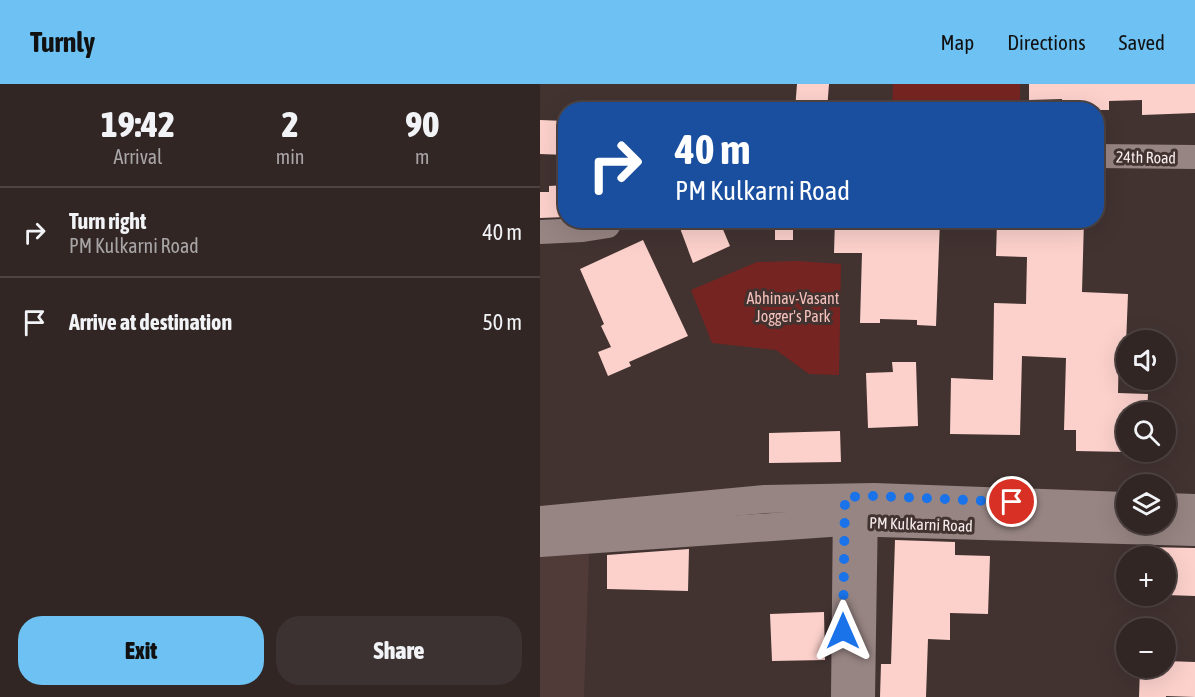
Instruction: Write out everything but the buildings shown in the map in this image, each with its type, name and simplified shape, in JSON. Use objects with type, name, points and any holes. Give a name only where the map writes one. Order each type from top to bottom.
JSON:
[{"type":"street","name":"24th Road","points":[[1104,156],[1195,157]]},
{"type":"street","points":[[540,232],[596,228]]},
{"type":"street","name":"PM Kulkarni Road","points":[[540,520],[765,499],[855,509],[1195,532]]},
{"type":"street","name":"PM Kulkarni Road","points":[[540,543],[855,509],[1116,506]]},
{"type":"street","points":[[1176,507],[1195,508]]},
{"type":"street","points":[[843,697],[855,509]]},
{"type":"street","points":[[855,509],[863,697]]},
{"type":"shaded area","points":[[589,554],[584,697],[540,697],[540,556]]},
{"type":"green space","points":[[893,84],[1020,84],[1020,102],[892,102]]},
{"type":"green space","name":"Abhinav-Vasant Jogger's Park","points":[[797,261],[841,264],[839,375],[809,374],[776,350],[712,343],[691,290],[757,262]]},
{"type":"route","points":[[843,631],[845,497],[874,496],[1012,502]]}]
